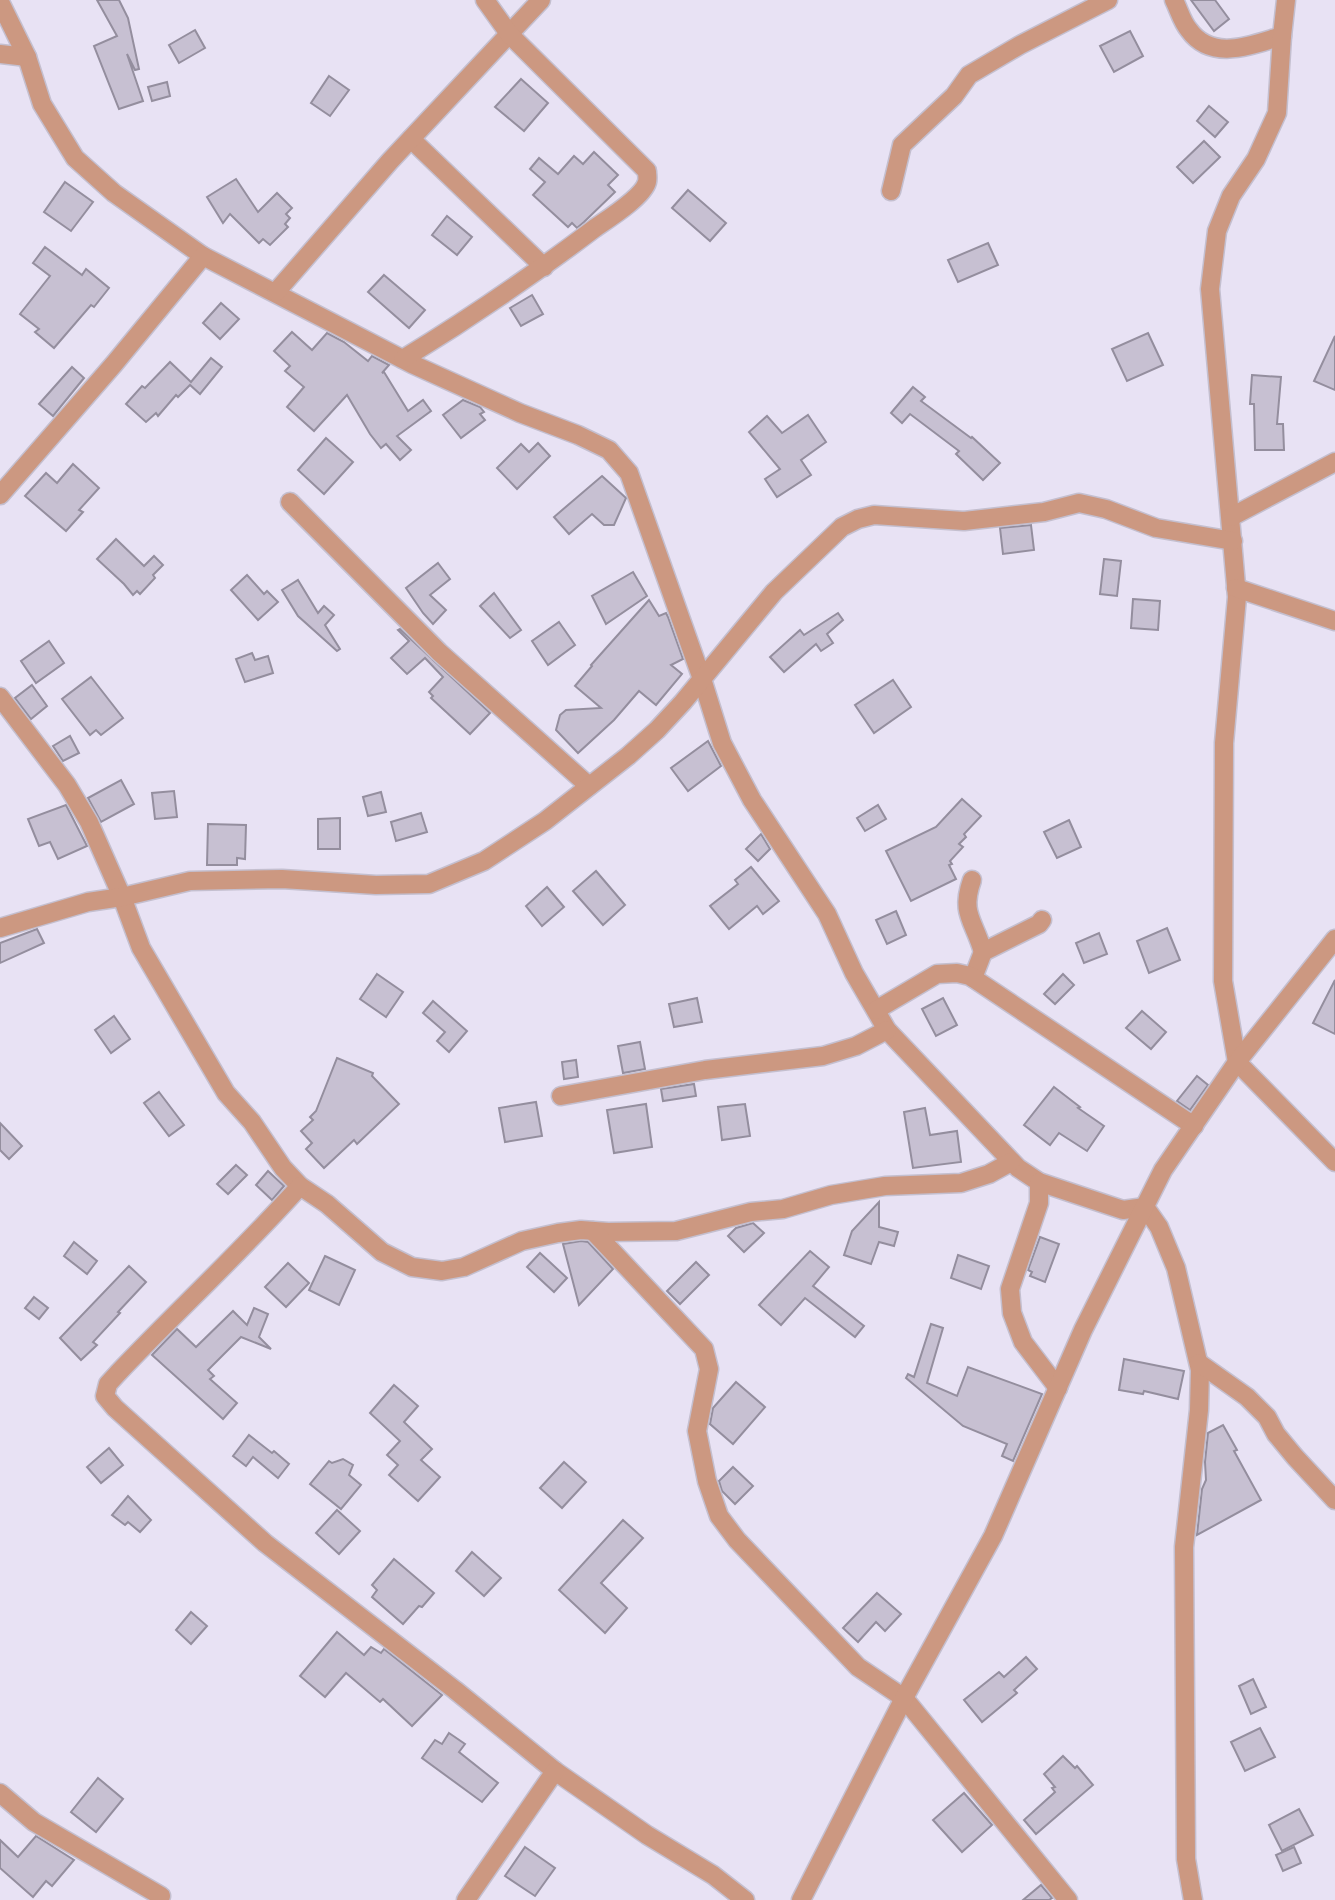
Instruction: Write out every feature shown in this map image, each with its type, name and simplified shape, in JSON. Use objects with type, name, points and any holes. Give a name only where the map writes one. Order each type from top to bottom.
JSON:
[{"type":"street","points":[[403,359],[487,308],[544,267],[639,194],[647,183],[647,171],[510,35],[485,0]]},
{"type":"street","points":[[276,292],[411,139],[541,0]]},
{"type":"street","points":[[891,191],[902,145],[954,96],[969,75],[1020,45],[1108,0]]},
{"type":"street","points":[[1174,0],[1188,30],[1204,46],[1229,50],[1282,36]]},
{"type":"street","points":[[1286,0],[1278,113],[1256,159],[1231,195],[1217,231],[1210,289],[1236,588],[1224,743],[1223,981],[1237,1062],[1335,1162]]},
{"type":"street","points":[[0,2],[27,57],[42,104],[75,158],[114,193],[203,256],[403,359],[520,413],[610,450],[629,473],[722,743],[752,800],[827,914],[854,973],[887,1030],[1011,1162],[1039,1182],[1123,1210],[1145,1207]]},
{"type":"street","points":[[0,54],[27,57]]},
{"type":"street","points":[[411,139],[544,267]]},
{"type":"street","points":[[0,495],[203,256]]},
{"type":"street","points":[[1231,517],[1335,462]]},
{"type":"street","points":[[290,502],[439,652],[589,786]]},
{"type":"street","points":[[0,928],[88,902],[190,881],[282,879],[376,885],[429,884],[484,861],[545,821],[657,730],[774,592],[842,527],[858,519],[874,514],[964,521],[1044,512],[1079,503],[1106,509],[1156,528],[1233,541]]},
{"type":"street","points":[[1236,588],[1335,621]]},
{"type":"street","points":[[0,697],[67,785],[89,822],[141,948],[226,1093],[252,1122],[283,1168],[300,1186],[327,1204],[382,1252],[412,1267],[442,1271],[464,1267],[522,1241],[558,1233],[581,1230],[676,1231],[751,1212],[783,1209],[831,1195],[885,1186],[961,1183],[989,1174],[1011,1162]]},
{"type":"street","points":[[972,880],[965,898],[966,912],[983,952],[973,978]]},
{"type":"street","points":[[983,952],[1042,920]]},
{"type":"street","points":[[802,1900],[904,1698],[993,1536],[1083,1330],[1163,1170],[1237,1062],[1335,939]]},
{"type":"street","points":[[876,1010],[937,974],[957,973],[973,978],[1194,1126]]},
{"type":"street","points":[[561,1096],[705,1070],[822,1056],[856,1046],[887,1030]]},
{"type":"street","points":[[1039,1182],[1039,1203],[1010,1289],[1012,1313],[1023,1342],[1058,1388]]},
{"type":"street","points":[[300,1186],[251,1241],[118,1373],[108,1384],[105,1396],[265,1543],[555,1771],[647,1835],[713,1875],[745,1900]]},
{"type":"street","points":[[1145,1207],[1159,1227],[1176,1268],[1199,1363],[1199,1410],[1184,1547],[1186,1859],[1193,1900]]},
{"type":"street","points":[[593,1231],[704,1349],[709,1369],[697,1431],[707,1481],[719,1516],[737,1541],[858,1667],[904,1698],[1068,1900]]},
{"type":"street","points":[[1199,1363],[1247,1397],[1267,1417],[1276,1434],[1335,1500]]},
{"type":"street","points":[[466,1900],[555,1771]]},
{"type":"street","points":[[0,1793],[34,1822],[161,1896]]},
{"type":"building","points":[[97,0],[119,0],[128,18],[139,69],[135,70],[127,54],[143,101],[119,109],[94,46],[117,36]]},
{"type":"building","points":[[1191,0],[1215,0],[1229,19],[1214,31]]},
{"type":"building","points":[[195,30],[205,48],[179,63],[169,45]]},
{"type":"building","points":[[1130,31],[1143,56],[1114,72],[1100,46]]},
{"type":"building","points":[[329,76],[349,90],[330,116],[311,103]]},
{"type":"building","points":[[521,79],[548,103],[524,131],[495,107]]},
{"type":"building","points":[[167,82],[170,96],[152,101],[148,87]]},
{"type":"building","points":[[1209,106],[1228,122],[1215,137],[1197,121]]},
{"type":"building","points":[[1204,141],[1220,157],[1193,183],[1177,167]]},
{"type":"building","points":[[594,152],[618,175],[608,185],[615,192],[577,228],[572,223],[568,227],[533,195],[545,182],[530,169],[539,158],[558,174],[574,156],[583,164]]},
{"type":"building","points":[[236,179],[258,212],[277,193],[292,208],[286,214],[290,218],[285,224],[288,227],[270,245],[263,239],[259,243],[230,214],[223,223],[207,197]]},
{"type":"building","points":[[65,182],[93,202],[71,231],[44,212]]},
{"type":"building","points":[[688,190],[726,223],[710,241],[672,208]]},
{"type":"building","points":[[447,216],[472,237],[457,255],[432,235]]},
{"type":"building","points":[[988,243],[998,265],[958,282],[948,260]]},
{"type":"building","points":[[45,247],[82,275],[86,269],[109,288],[54,348],[35,332],[39,329],[20,314],[50,276],[33,263]]},
{"type":"building","points":[[384,275],[425,310],[409,328],[368,292]]},
{"type":"building","points":[[532,295],[543,314],[521,326],[510,308]]},
{"type":"building","points":[[221,303],[239,319],[220,339],[203,323]]},
{"type":"building","points":[[292,332],[312,350],[327,333],[344,342],[368,361],[372,356],[389,365],[382,373],[384,372],[408,411],[423,400],[431,411],[397,436],[411,450],[400,460],[386,444],[381,448],[347,395],[314,431],[287,407],[304,387],[285,371],[290,366],[274,351]]},
{"type":"building","points":[[1148,333],[1163,365],[1127,381],[1112,349]]},
{"type":"building","points":[[1335,336],[1335,390],[1314,381]]},
{"type":"building","points":[[211,358],[222,367],[200,394],[190,385],[178,397],[176,395],[158,416],[156,413],[146,422],[126,404],[170,362],[191,382]]},
{"type":"building","points":[[72,367],[84,378],[53,416],[39,404]]},
{"type":"building","points":[[1252,375],[1281,377],[1277,424],[1283,424],[1284,450],[1255,450],[1254,404],[1250,404]]},
{"type":"building","points":[[913,387],[925,397],[921,401],[972,437],[1000,463],[983,480],[956,454],[959,451],[910,414],[902,423],[891,413]]},
{"type":"building","points":[[463,400],[480,407],[484,412],[480,414],[485,420],[461,438],[443,415]]},
{"type":"building","points":[[808,415],[826,442],[801,460],[811,475],[777,497],[765,479],[780,469],[749,432],[767,416],[782,433]]},
{"type":"building","points":[[326,438],[353,462],[324,494],[298,470]]},
{"type":"building","points":[[538,443],[550,456],[517,489],[497,468],[521,444],[529,452]]},
{"type":"building","points":[[73,464],[99,488],[79,510],[83,512],[66,531],[25,496],[46,473],[57,483]]},
{"type":"building","points":[[602,476],[626,498],[614,525],[604,525],[592,514],[569,534],[554,517]]},
{"type":"building","points":[[1031,525],[1034,550],[1003,554],[1000,528]]},
{"type":"building","points":[[116,539],[144,566],[154,556],[163,565],[140,594],[137,591],[133,595],[97,559]]},
{"type":"building","points":[[1104,559],[1121,561],[1117,596],[1100,594]]},
{"type":"building","points":[[438,563],[450,579],[430,595],[446,610],[433,624],[406,588]]},
{"type":"building","points":[[633,572],[647,596],[606,624],[592,596]]},
{"type":"building","points":[[247,575],[264,594],[267,591],[278,602],[258,620],[231,590]]},
{"type":"building","points":[[298,580],[318,613],[324,606],[334,615],[325,625],[340,649],[337,651],[298,616],[282,590]]},
{"type":"building","points":[[494,593],[521,630],[510,638],[480,606]]},
{"type":"building","points":[[1133,599],[1160,601],[1158,630],[1131,628]]},
{"type":"building","points":[[649,600],[659,616],[666,613],[668,617],[683,659],[671,665],[682,674],[656,705],[639,691],[614,720],[578,753],[556,730],[560,715],[566,710],[601,708],[575,686]]},
{"type":"building","points":[[838,613],[843,620],[827,634],[833,643],[821,651],[816,644],[784,672],[770,657],[800,630],[804,635]]},
{"type":"building","points":[[559,622],[575,645],[548,665],[532,641]]},
{"type":"building","points":[[398,630],[490,713],[470,734],[431,698],[433,696],[429,692],[443,677],[425,658],[407,674],[391,658],[409,641]]},
{"type":"building","points":[[49,641],[64,663],[36,683],[21,661]]},
{"type":"building","points":[[252,653],[255,660],[268,656],[273,673],[245,682],[236,659]]},
{"type":"building","points":[[91,677],[123,718],[101,735],[96,730],[90,735],[62,699]]},
{"type":"building","points":[[893,680],[911,707],[874,733],[855,705]]},
{"type":"building","points":[[32,685],[47,706],[31,719],[15,698]]},
{"type":"building","points":[[70,736],[79,753],[63,761],[53,746]]},
{"type":"building","points":[[708,741],[721,766],[688,791],[671,768]]},
{"type":"building","points":[[121,780],[134,804],[101,822],[88,798]]},
{"type":"building","points":[[174,791],[177,817],[155,819],[152,793]]},
{"type":"building","points":[[381,792],[386,812],[368,816],[363,797]]},
{"type":"building","points":[[962,799],[981,816],[964,834],[966,837],[959,844],[963,847],[950,861],[952,864],[949,865],[956,879],[911,901],[886,851],[936,827]]},
{"type":"building","points":[[66,805],[87,846],[58,859],[50,842],[39,846],[28,819]]},
{"type":"building","points":[[878,805],[886,819],[865,831],[857,818]]},
{"type":"building","points":[[421,813],[427,832],[396,841],[391,822]]},
{"type":"building","points":[[340,818],[340,849],[318,849],[318,819]]},
{"type":"building","points":[[1069,820],[1081,847],[1057,858],[1044,832]]},
{"type":"building","points":[[208,824],[246,825],[245,859],[237,858],[237,865],[207,865]]},
{"type":"building","points":[[761,834],[770,849],[758,861],[746,849]]},
{"type":"building","points":[[751,867],[779,901],[763,914],[757,906],[729,929],[710,906],[738,884],[735,880]]},
{"type":"building","points":[[596,871],[625,905],[603,925],[573,891]]},
{"type":"building","points":[[547,887],[564,907],[542,926],[526,906]]},
{"type":"building","points":[[896,911],[906,935],[887,944],[876,920]]},
{"type":"building","points":[[1167,928],[1180,960],[1149,973],[1137,941]]},
{"type":"building","points":[[37,929],[44,943],[0,963],[0,943]]},
{"type":"building","points":[[1099,933],[1107,954],[1084,963],[1076,943]]},
{"type":"building","points":[[377,974],[403,992],[386,1017],[360,999]]},
{"type":"building","points":[[1063,974],[1074,985],[1055,1004],[1044,994]]},
{"type":"building","points":[[1335,980],[1335,1034],[1313,1023]]},
{"type":"building","points":[[697,998],[702,1022],[674,1027],[669,1004]]},
{"type":"building","points":[[943,998],[957,1025],[936,1036],[922,1009]]},
{"type":"building","points":[[433,1001],[467,1031],[449,1052],[437,1041],[445,1032],[423,1013]]},
{"type":"building","points":[[1142,1011],[1166,1032],[1151,1049],[1126,1028]]},
{"type":"building","points":[[114,1016],[130,1039],[111,1053],[95,1030]]},
{"type":"building","points":[[640,1042],[645,1069],[623,1073],[618,1046]]},
{"type":"building","points":[[337,1058],[373,1073],[372,1076],[399,1104],[357,1144],[354,1140],[324,1168],[306,1149],[312,1143],[301,1131],[313,1120],[310,1117],[316,1111]]},
{"type":"building","points":[[576,1060],[578,1077],[564,1079],[562,1062]]},
{"type":"building","points":[[1197,1076],[1208,1085],[1190,1110],[1177,1101]]},
{"type":"building","points":[[694,1084],[696,1096],[663,1101],[661,1089]]},
{"type":"building","points":[[1054,1087],[1104,1126],[1087,1151],[1059,1133],[1050,1145],[1024,1125]]},
{"type":"building","points":[[159,1092],[184,1125],[169,1136],[144,1103]]},
{"type":"building","points":[[536,1102],[542,1136],[505,1142],[499,1108]]},
{"type":"building","points":[[646,1104],[652,1147],[614,1153],[607,1110]]},
{"type":"building","points":[[745,1104],[750,1136],[722,1140],[718,1107]]},
{"type":"building","points":[[925,1108],[930,1135],[957,1131],[961,1162],[913,1168],[904,1112]]},
{"type":"building","points":[[0,1123],[22,1146],[9,1159],[0,1150]]},
{"type":"building","points":[[236,1165],[247,1175],[228,1194],[217,1184]]},
{"type":"building","points":[[268,1171],[284,1186],[272,1200],[256,1185]]},
{"type":"building","points":[[879,1202],[879,1227],[898,1232],[894,1246],[879,1242],[871,1264],[844,1255],[852,1231]]},
{"type":"building","points":[[753,1223],[764,1233],[744,1252],[728,1236],[736,1228]]},
{"type":"building","points":[[1040,1237],[1059,1244],[1045,1282],[1030,1276],[1032,1272],[1028,1270]]},
{"type":"building","points":[[74,1242],[97,1261],[87,1274],[64,1256]]},
{"type":"building","points":[[588,1242],[613,1269],[579,1305],[563,1244]]},
{"type":"building","points":[[810,1251],[829,1267],[813,1286],[864,1326],[855,1337],[805,1298],[781,1325],[759,1305]]},
{"type":"building","points":[[540,1253],[567,1278],[554,1292],[527,1267]]},
{"type":"building","points":[[958,1255],[989,1266],[981,1289],[951,1278]]},
{"type":"building","points":[[325,1256],[355,1270],[339,1305],[309,1290]]},
{"type":"building","points":[[696,1262],[709,1275],[680,1304],[667,1291]]},
{"type":"building","points":[[288,1263],[309,1283],[286,1307],[265,1287]]},
{"type":"building","points":[[129,1266],[146,1282],[93,1342],[97,1345],[81,1360],[60,1338]]},
{"type":"building","points":[[34,1297],[48,1308],[39,1319],[25,1308]]},
{"type":"building","points":[[254,1308],[268,1314],[259,1337],[271,1349],[241,1337],[208,1370],[214,1376],[210,1379],[237,1403],[223,1419],[152,1355],[177,1329],[196,1347],[233,1311],[247,1325]]},
{"type":"building","points":[[931,1324],[943,1328],[927,1383],[957,1396],[968,1367],[1042,1394],[1013,1461],[1002,1456],[1007,1444],[963,1426],[906,1378],[908,1374],[914,1377]]},
{"type":"building","points":[[1124,1359],[1184,1371],[1178,1399],[1144,1391],[1143,1394],[1119,1390]]},
{"type":"building","points":[[736,1382],[765,1407],[733,1444],[710,1424],[713,1408]]},
{"type":"building","points":[[394,1385],[418,1406],[404,1422],[432,1449],[421,1460],[440,1477],[418,1501],[389,1475],[398,1465],[387,1455],[400,1441],[370,1413]]},
{"type":"building","points":[[1223,1425],[1261,1500],[1197,1535],[1202,1489],[1206,1480],[1208,1433]]},
{"type":"building","points":[[249,1435],[289,1464],[278,1478],[253,1457],[246,1466],[233,1456]]},
{"type":"building","points":[[109,1448],[123,1465],[101,1483],[87,1467]]},
{"type":"building","points":[[343,1459],[353,1465],[349,1475],[361,1485],[341,1509],[310,1484],[329,1461],[332,1463]]},
{"type":"building","points":[[564,1462],[586,1482],[562,1508],[540,1488]]},
{"type":"building","points":[[733,1467],[753,1486],[735,1504],[722,1491],[719,1481]]},
{"type":"building","points":[[128,1496],[151,1520],[140,1532],[128,1522],[125,1525],[112,1515]]},
{"type":"building","points":[[337,1510],[360,1531],[339,1554],[316,1533]]},
{"type":"building","points":[[623,1520],[643,1538],[601,1583],[627,1608],[605,1633],[559,1590]]},
{"type":"building","points":[[472,1552],[501,1578],[484,1596],[456,1571]]},
{"type":"building","points":[[394,1559],[434,1593],[403,1624],[372,1597],[377,1590],[372,1585]]},
{"type":"building","points":[[877,1593],[901,1614],[885,1631],[876,1622],[858,1642],[843,1628]]},
{"type":"building","points":[[191,1612],[207,1626],[191,1644],[176,1630]]},
{"type":"building","points":[[337,1632],[364,1655],[371,1647],[381,1653],[384,1649],[442,1695],[412,1726],[383,1699],[380,1702],[346,1673],[325,1697],[300,1676]]},
{"type":"building","points":[[1026,1657],[1037,1669],[1014,1690],[1017,1693],[982,1722],[964,1700],[999,1672],[1004,1677]]},
{"type":"building","points":[[1253,1679],[1266,1707],[1251,1714],[1239,1686]]},
{"type":"building","points":[[1260,1728],[1275,1757],[1245,1771],[1231,1742]]},
{"type":"building","points":[[449,1733],[465,1744],[459,1752],[498,1783],[482,1802],[422,1758],[435,1740],[442,1744]]},
{"type":"building","points":[[1063,1756],[1075,1768],[1077,1766],[1093,1785],[1036,1834],[1024,1820],[1055,1792],[1052,1788],[1055,1787],[1044,1774]]},
{"type":"building","points":[[98,1778],[123,1799],[96,1832],[71,1812]]},
{"type":"building","points":[[964,1793],[992,1825],[962,1852],[933,1820]]},
{"type":"building","points":[[1299,1809],[1313,1835],[1282,1851],[1269,1825]]},
{"type":"building","points":[[36,1836],[74,1860],[52,1886],[46,1881],[33,1897],[0,1868],[0,1840],[18,1857]]},
{"type":"building","points":[[525,1847],[555,1868],[535,1896],[505,1876]]},
{"type":"building","points":[[1294,1847],[1301,1863],[1283,1871],[1276,1855]]},
{"type":"building","points":[[1041,1885],[1052,1898],[1023,1900]]}]
